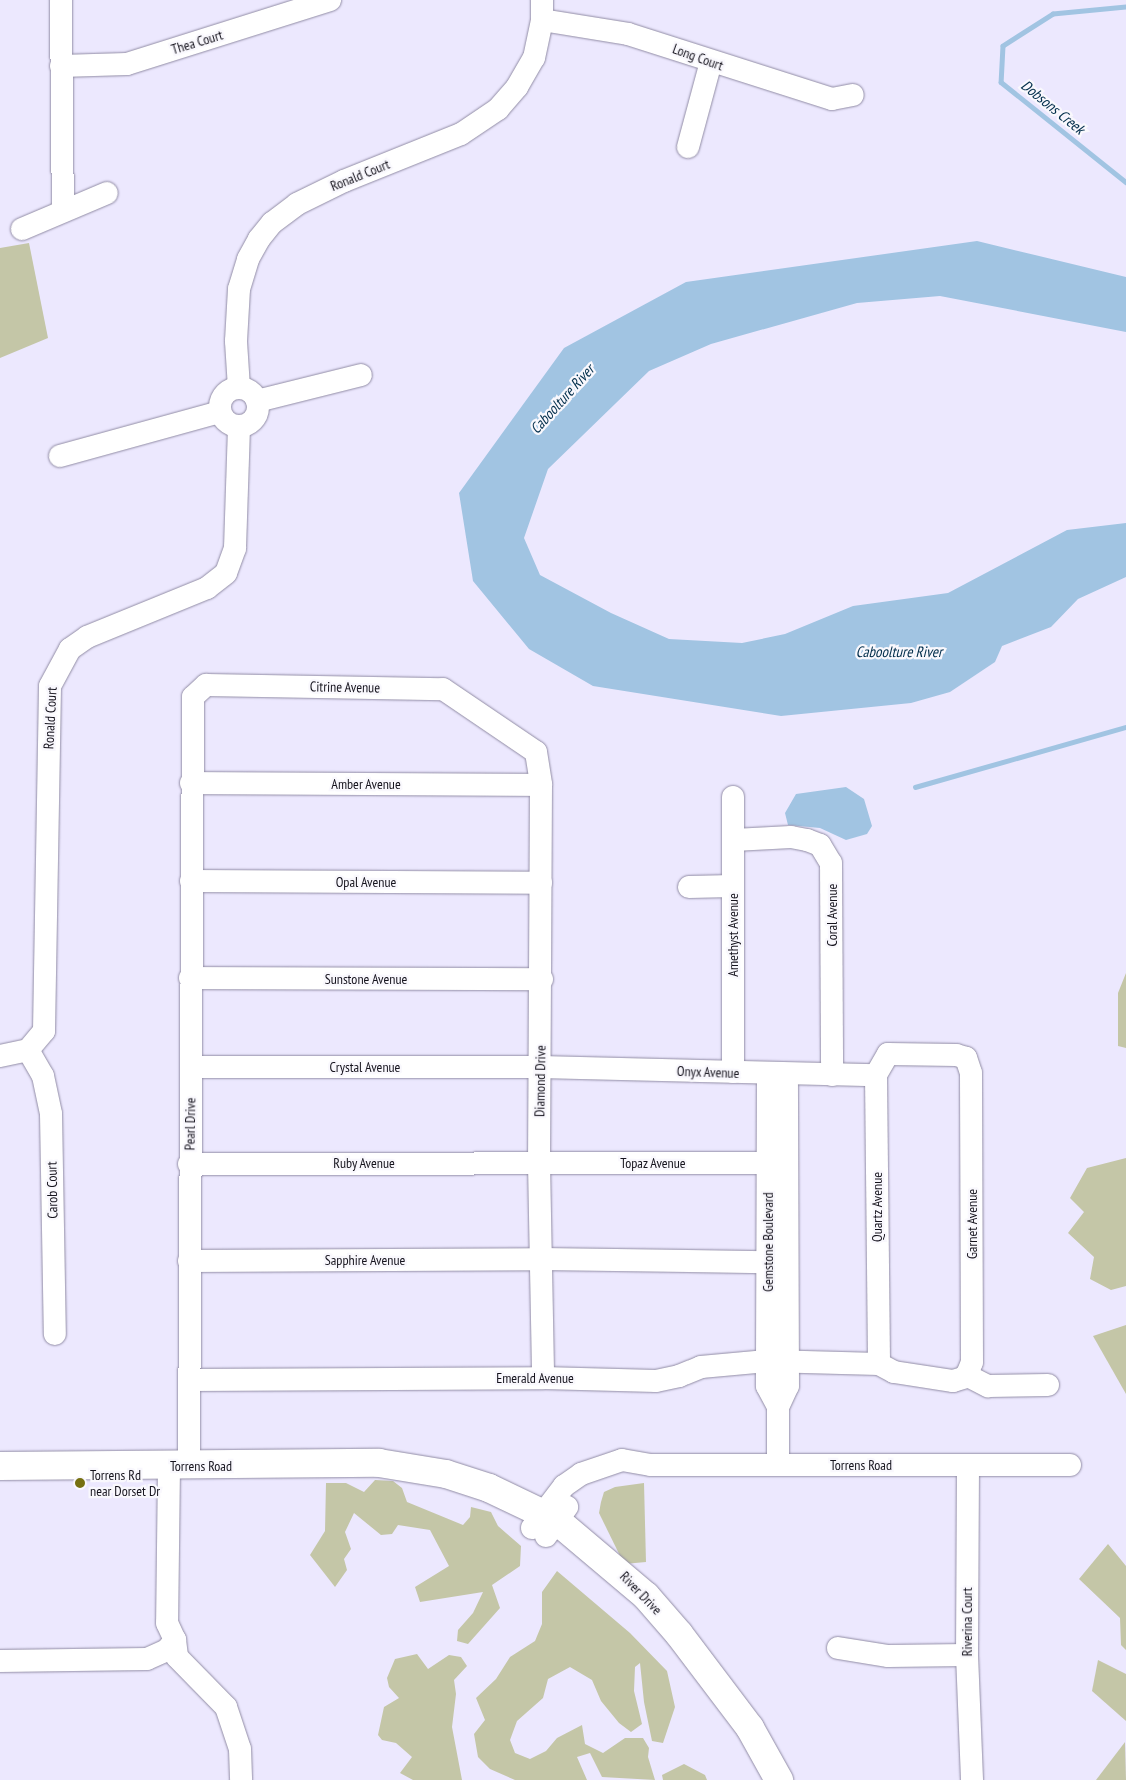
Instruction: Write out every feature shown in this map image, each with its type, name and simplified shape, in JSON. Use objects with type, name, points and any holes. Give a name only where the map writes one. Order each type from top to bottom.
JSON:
[{"type":"main road","name":"Torrens Road","points":[[0,1466],[342,1466],[379,1463],[446,1474],[490,1488],[544,1524]]},
{"type":"main road","name":"River Drive","points":[[544,1524],[712,1678],[750,1728],[779,1780]]},
{"type":"street","points":[[61,0],[62,211]]},
{"type":"street","name":"Thea Court","points":[[61,66],[127,64],[330,0]]},
{"type":"street","name":"Long Court","points":[[542,10],[628,34],[832,99],[853,95]]},
{"type":"street","name":"Ronald Court","points":[[240,388],[236,341],[239,289],[248,259],[259,239],[284,213],[317,193],[461,134],[481,122],[517,87],[528,70],[534,58],[542,10]]},
{"type":"street","points":[[688,147],[711,62]]},
{"type":"street","points":[[22,229],[107,193]]},
{"type":"street","points":[[257,401],[362,375]]},
{"type":"street","points":[[240,388],[252,393],[257,401],[256,416],[249,424],[239,427],[227,423],[220,412],[224,395],[240,388]]},
{"type":"street","points":[[60,456],[220,412]]},
{"type":"street","name":"Ronald Court","points":[[28,1050],[44,1031],[46,1018],[50,686],[70,649],[87,637],[207,588],[226,573],[235,548],[239,427]]},
{"type":"street","name":"Citrine Avenue","points":[[191,783],[193,697],[206,685],[443,689],[536,752],[541,785]]},
{"type":"street","name":"Amber Avenue","points":[[191,783],[541,785]]},
{"type":"street","name":"Pearl Drive","points":[[175,1640],[180,1610],[169,1582],[189,1380],[191,783]]},
{"type":"street","name":"Diamond Drive","points":[[541,785],[542,979],[539,1163],[543,1378]]},
{"type":"street","name":"Amethyst Avenue","points":[[733,797],[733,1072]]},
{"type":"street","name":"Coral Avenue","points":[[734,840],[807,840],[820,845],[831,863],[832,1075]]},
{"type":"street","name":"Opal Avenue","points":[[191,882],[541,883]]},
{"type":"street","points":[[688,887],[733,886]]},
{"type":"street","name":"Sunstone Avenue","points":[[190,978],[542,979]]},
{"type":"street","points":[[0,1056],[28,1050]]},
{"type":"street","name":"Carob Court","points":[[28,1050],[43,1076],[51,1114],[55,1334]]},
{"type":"street","name":"Garnet Avenue","points":[[876,1075],[888,1054],[956,1055],[966,1058],[972,1073],[972,1362],[966,1375]]},
{"type":"street","name":"Crystal Avenue","points":[[191,1066],[540,1067]]},
{"type":"street","name":"Onyx Avenue","points":[[540,1067],[876,1075]]},
{"type":"street","name":"Gemstone Boulevard","points":[[777,1074],[768,1163],[767,1262],[778,1362],[788,1386],[778,1406],[778,1465]]},
{"type":"street","name":"Gemstone Boulevard","points":[[777,1074],[778,1362]]},
{"type":"street","name":"Quartz Avenue","points":[[876,1075],[879,1364]]},
{"type":"street","name":"Ruby Avenue","points":[[189,1164],[539,1163]]},
{"type":"street","name":"Topaz Avenue","points":[[539,1163],[768,1163]]},
{"type":"street","name":"Sapphire Avenue","points":[[189,1261],[540,1259],[767,1262]]},
{"type":"street","name":"Emerald Avenue","points":[[189,1380],[543,1378],[656,1381],[679,1376],[701,1367],[778,1362],[879,1364]]},
{"type":"street","points":[[879,1364],[894,1372],[953,1381],[966,1375],[988,1386],[1048,1385]]},
{"type":"street","name":"Torrens Road","points":[[544,1524],[564,1486],[594,1468],[622,1460],[651,1465],[1070,1464]]},
{"type":"street","name":"Riverina Court","points":[[968,1464],[967,1655],[972,1780]]},
{"type":"street","points":[[0,1662],[130,1659],[162,1640],[175,1640],[202,1667],[207,1685],[226,1707],[240,1749],[241,1780]]},
{"type":"street","points":[[838,1648],[888,1656],[967,1655]]},
{"type":"green space","points":[[29,243],[48,338],[0,358],[0,248]]},
{"type":"green space","points":[[1126,973],[1126,1048],[1118,1046],[1118,993]]},
{"type":"green space","points":[[1126,1158],[1126,1286],[1111,1290],[1090,1279],[1094,1257],[1068,1233],[1084,1212],[1070,1198],[1087,1168]]},
{"type":"green space","points":[[1126,1325],[1126,1394],[1093,1336]]},
{"type":"green space","points":[[375,1480],[393,1481],[402,1488],[407,1502],[463,1525],[470,1517],[471,1507],[491,1512],[498,1526],[521,1546],[520,1566],[492,1585],[500,1608],[468,1644],[457,1641],[458,1630],[473,1613],[483,1592],[420,1602],[415,1587],[449,1566],[430,1530],[398,1525],[392,1534],[381,1535],[354,1513],[345,1532],[351,1549],[344,1559],[347,1570],[335,1587],[310,1555],[325,1531],[326,1483],[346,1483],[364,1492]]},
{"type":"green space","points":[[644,1483],[646,1562],[624,1564],[599,1513],[601,1502],[604,1492],[615,1487]]},
{"type":"green space","points":[[1108,1544],[1126,1566],[1126,1650],[1121,1645],[1120,1618],[1079,1579]]},
{"type":"green space","points":[[557,1571],[630,1633],[667,1671],[675,1707],[663,1743],[652,1741],[644,1702],[640,1663],[635,1667],[634,1691],[642,1724],[631,1732],[619,1723],[601,1701],[592,1680],[570,1667],[548,1679],[543,1698],[517,1721],[510,1740],[515,1753],[530,1759],[546,1751],[557,1738],[582,1725],[585,1744],[603,1753],[625,1738],[643,1738],[649,1748],[648,1757],[655,1780],[602,1777],[590,1753],[577,1757],[587,1780],[515,1780],[490,1769],[478,1757],[474,1734],[485,1720],[476,1698],[496,1679],[510,1657],[535,1641],[542,1624],[542,1592]]},
{"type":"green space","points":[[417,1654],[428,1669],[449,1655],[461,1657],[467,1666],[454,1680],[456,1694],[452,1727],[462,1780],[413,1780],[400,1773],[412,1757],[396,1743],[382,1740],[378,1735],[384,1707],[399,1698],[389,1687],[387,1678],[395,1659]]},
{"type":"green space","points":[[1098,1660],[1126,1674],[1126,1721],[1092,1691]]},
{"type":"green space","points":[[1125,1742],[1126,1780],[1096,1780]]},
{"type":"green space","points":[[684,1764],[705,1775],[707,1780],[663,1780],[662,1775]]},
{"type":"water","name":"Caboolture River","points":[[977,241],[1126,277],[1126,332],[940,296],[857,303],[711,344],[649,371],[548,469],[524,538],[540,575],[611,613],[669,639],[742,643],[785,634],[853,606],[948,593],[1067,530],[1126,523],[1126,577],[1078,599],[1051,627],[1002,646],[995,662],[950,692],[911,703],[781,716],[593,686],[529,649],[473,581],[459,493],[564,348],[686,282]]},
{"type":"water","points":[[846,787],[864,799],[872,826],[867,834],[846,840],[820,828],[788,825],[785,813],[796,794]]},
{"type":"waterway","name":"Dobsons Creek","points":[[1126,7],[1053,14],[1003,46],[1001,82],[1126,182]]},
{"type":"waterway","points":[[915,787],[1126,727]]},
{"type":"place","name":"Torrens Rd near Dorset Dr","points":[[80,1483]]}]
